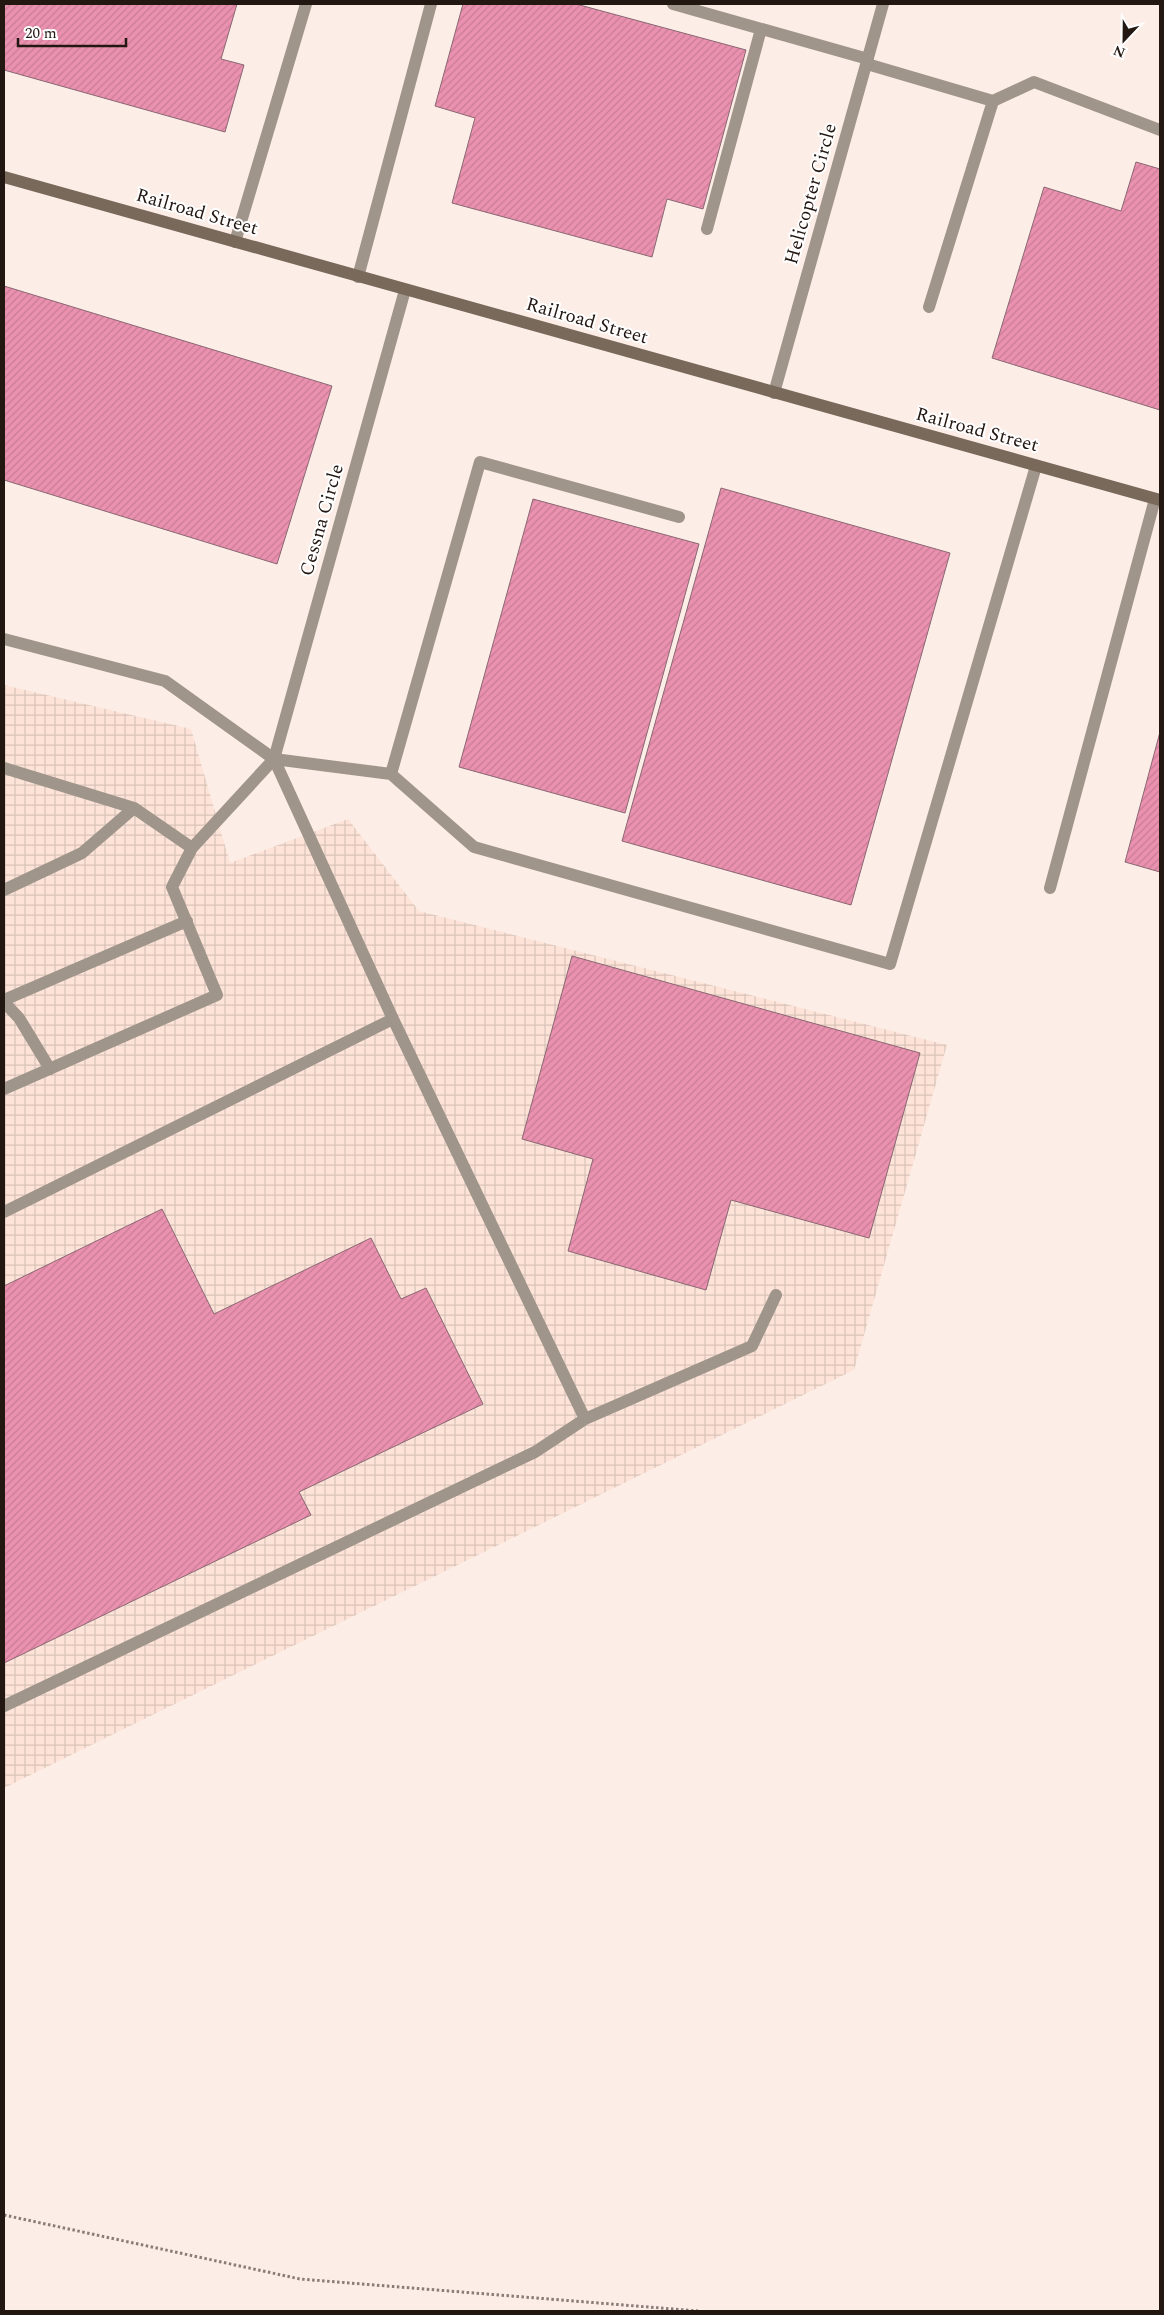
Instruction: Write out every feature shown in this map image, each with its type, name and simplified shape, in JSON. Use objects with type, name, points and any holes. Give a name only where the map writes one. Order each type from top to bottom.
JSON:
[{"type":"main road","name":"Railroad Street","points":[[4,177],[1157,500]]},
{"type":"street","points":[[235,242],[306,4]]},
{"type":"street","points":[[358,277],[431,4]]},
{"type":"street","points":[[673,4],[762,29],[993,101],[1034,82],[1160,130]]},
{"type":"street","name":"Helicopter Circle","points":[[774,394],[883,4]]},
{"type":"street","points":[[708,229],[762,29]]},
{"type":"street","points":[[929,307],[993,101]]},
{"type":"street","name":"Cessna Circle","points":[[274,759],[405,290]]},
{"type":"street","points":[[390,774],[480,462],[679,517]]},
{"type":"street","points":[[4,639],[165,681],[274,759],[390,774],[474,847],[890,964],[1036,466]]},
{"type":"street","points":[[1050,888],[1157,500]]},
{"type":"street","points":[[4,1089],[217,995],[172,887],[192,848],[274,759]]},
{"type":"street","points":[[274,759],[393,1019],[585,1419]]},
{"type":"street","points":[[4,768],[134,808],[192,848]]},
{"type":"street","points":[[4,890],[82,853],[134,808]]},
{"type":"street","points":[[50,1069],[19,1018],[4,1001],[186,921]]},
{"type":"street","points":[[4,1212],[393,1019]]},
{"type":"street","points":[[4,1706],[535,1452],[585,1419],[752,1346],[776,1295]]},
{"type":"path","points":[[4,2215],[300,2279],[698,2311]]},
{"type":"shaded area","points":[[4,685],[191,729],[230,863],[348,819],[419,911],[947,1045],[854,1370],[4,1788]]},
{"type":"building","points":[[4,4],[237,4],[221,59],[244,65],[225,132],[4,70]]},
{"type":"building","points":[[463,4],[576,4],[746,50],[703,209],[667,199],[652,257],[452,203],[475,118],[435,106]]},
{"type":"building","points":[[1136,162],[1160,169],[1160,410],[992,358],[1044,187],[1121,211]]},
{"type":"building","points":[[4,286],[332,386],[277,564],[4,480]]},
{"type":"building","points":[[721,488],[950,553],[851,905],[622,841]]},
{"type":"building","points":[[533,499],[699,544],[625,813],[459,767]]},
{"type":"building","points":[[1160,732],[1160,872],[1125,862]]},
{"type":"building","points":[[572,956],[920,1053],[869,1238],[731,1200],[706,1290],[568,1251],[593,1159],[522,1139]]},
{"type":"building","points":[[162,1209],[214,1314],[371,1238],[401,1299],[426,1288],[483,1404],[299,1492],[311,1515],[4,1663],[4,1286]]}]
